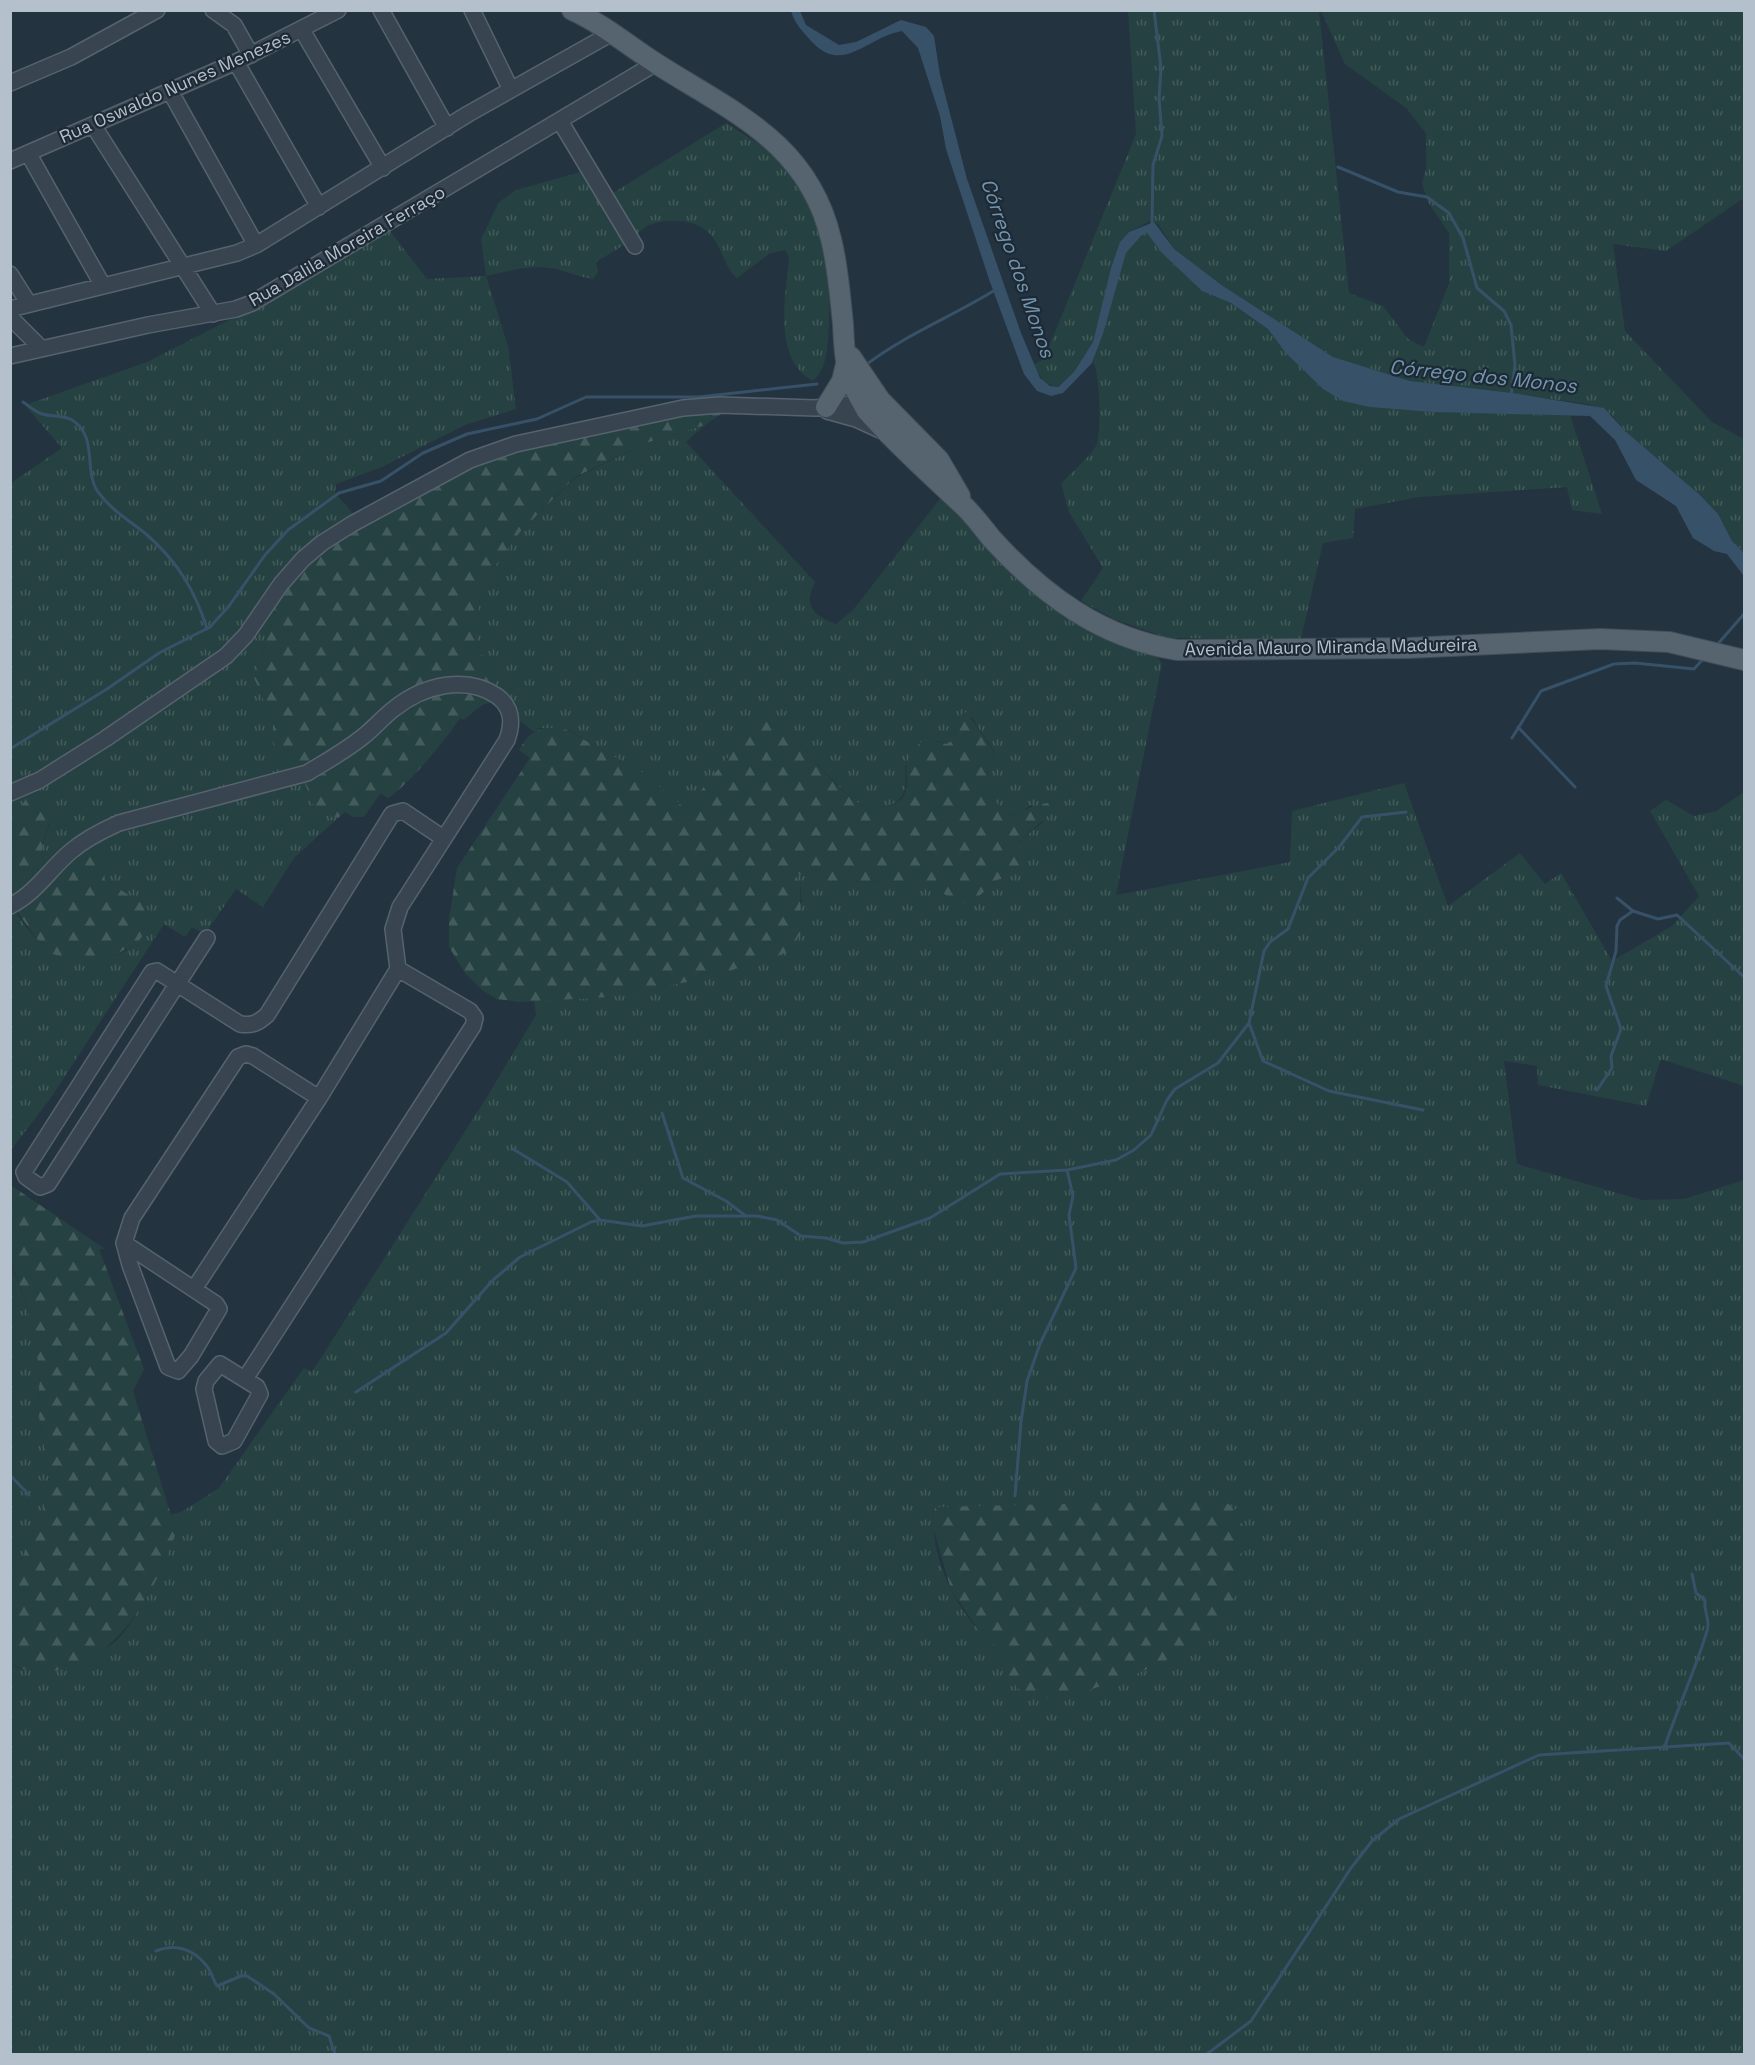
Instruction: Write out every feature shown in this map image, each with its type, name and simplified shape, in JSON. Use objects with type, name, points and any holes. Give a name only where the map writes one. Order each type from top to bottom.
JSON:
[{"type":"main road","name":"Avenida Mauro Miranda Madureira","points":[[572,10],[752,122],[769,136],[803,176],[820,204],[831,239],[846,357],[890,435],[965,507],[1033,580],[1072,609],[1114,633],[1144,645],[1177,650],[1279,651],[1600,639],[1669,642],[1744,660]]},
{"type":"main road","points":[[821,407],[842,381],[846,357]]},
{"type":"main road","name":"Avenida Mauro Miranda Madureira","points":[[871,402],[939,460],[956,484],[965,507]]},
{"type":"street","points":[[10,82],[71,57],[157,10]]},
{"type":"street","points":[[213,10],[234,25],[250,56]]},
{"type":"street","name":"Rua Oswaldo Nunes Menezes","points":[[10,161],[250,56],[338,10]]},
{"type":"street","points":[[381,10],[447,128]]},
{"type":"street","points":[[471,10],[511,90]]},
{"type":"street","points":[[302,30],[383,168]]},
{"type":"street","points":[[10,309],[102,284],[181,267],[256,245],[447,128],[612,33]]},
{"type":"street","points":[[236,62],[319,207]]},
{"type":"street","name":"Rua Dalila Moreira Ferraço","points":[[10,356],[213,314],[252,303],[656,63]]},
{"type":"street","points":[[170,91],[256,245]]},
{"type":"street","points":[[560,121],[635,246]]},
{"type":"street","points":[[93,124],[181,267],[213,314]]},
{"type":"street","points":[[28,153],[102,284]]},
{"type":"street","points":[[10,274],[29,304]]},
{"type":"street","points":[[10,317],[41,348]]},
{"type":"street","points":[[10,793],[40,780],[105,739],[226,656],[246,635],[281,584],[303,559],[322,543],[352,524],[470,460],[516,444],[683,408],[720,405],[821,407],[871,402]]},
{"type":"street","points":[[821,407],[856,419],[890,435]]},
{"type":"street","points":[[10,906],[26,898],[68,853],[90,836],[129,820],[307,773],[364,735],[396,707],[419,694],[438,687],[463,684],[483,687],[502,700],[510,713],[513,725],[507,740],[400,907],[393,929],[398,969],[319,1098],[195,1289]]},
{"type":"street","points":[[207,938],[177,984],[48,1184],[40,1187],[28,1180],[24,1172],[152,972],[157,971],[177,984],[240,1024],[250,1026],[267,1015],[392,814],[403,811],[443,838]]},
{"type":"street","points":[[245,1379],[473,1026],[475,1018],[470,1011],[398,969]]},
{"type":"street","points":[[124,1243],[216,1304],[218,1313],[183,1368],[173,1371],[168,1367],[130,1265],[124,1243],[132,1218],[238,1057],[246,1054],[253,1056],[319,1098]]},
{"type":"street","points":[[220,1364],[245,1379],[260,1390],[258,1400],[234,1441],[222,1446],[216,1441],[205,1397],[206,1381],[220,1364]]},
{"type":"green space","points":[[1128,11],[1319,11],[1349,293],[1383,306],[1408,339],[1424,347],[1449,283],[1449,233],[1428,202],[1422,183],[1426,169],[1426,133],[1406,108],[1345,64],[1321,11],[1744,11],[1744,198],[1666,251],[1613,244],[1625,331],[1712,422],[1744,439],[1744,553],[1732,541],[1718,514],[1700,495],[1625,431],[1611,414],[1588,404],[1410,381],[1333,357],[1223,286],[1174,249],[1158,224],[1150,221],[1129,232],[1120,242],[1111,268],[1093,342],[1074,372],[1057,387],[1044,382],[1033,365],[1044,359],[1136,134]]},
{"type":"green space","points":[[726,123],[776,157],[797,181],[808,201],[817,223],[827,269],[829,316],[825,362],[813,381],[800,371],[792,358],[784,325],[789,257],[785,250],[769,254],[737,278],[712,236],[701,227],[687,222],[663,221],[646,226],[631,240],[596,262],[598,272],[593,279],[539,267],[486,276],[481,239],[499,202],[516,190],[595,168],[613,193]]},
{"type":"green space","points":[[390,231],[427,279],[486,276],[508,346],[516,409],[465,425],[382,467],[336,484],[335,493],[357,518],[276,590],[274,618],[254,678],[273,721],[273,742],[303,779],[317,813],[338,818],[294,858],[263,907],[236,889],[205,934],[192,927],[185,937],[164,924],[50,1099],[11,1150],[10,903],[21,920],[45,947],[73,960],[90,961],[107,958],[127,950],[131,897],[105,880],[101,853],[89,841],[48,867],[42,852],[49,825],[24,802],[11,823],[11,483],[62,448],[25,405],[147,362],[280,294]]},
{"type":"green space","points":[[1147,233],[1162,253],[1202,291],[1231,303],[1268,329],[1281,347],[1323,389],[1343,401],[1369,407],[1432,412],[1570,415],[1602,514],[1572,510],[1567,487],[1419,497],[1355,509],[1353,538],[1323,543],[1301,639],[1167,638],[1114,619],[1081,601],[1103,568],[1069,512],[1061,484],[1096,446],[1099,404],[1093,362],[1126,253],[1141,236]]},
{"type":"green space","points":[[718,409],[727,410],[705,425],[649,442],[575,477],[520,532],[482,587],[476,624],[476,646],[494,673],[495,701],[482,705],[464,720],[460,718],[418,771],[389,798],[380,794],[364,817],[353,817],[345,812],[338,818],[317,813],[303,779],[280,755],[273,742],[273,721],[254,678],[274,618],[276,590],[304,548],[357,518],[364,527],[438,481],[470,465],[513,449],[600,428]]},
{"type":"green space","points":[[705,425],[686,442],[815,582],[810,597],[812,609],[821,617],[836,624],[853,610],[943,495],[1016,571],[1152,651],[1162,663],[1116,895],[1290,862],[1292,811],[1404,783],[1448,906],[1520,853],[1545,884],[1561,873],[1612,961],[1672,926],[1699,896],[1650,811],[1666,800],[1694,816],[1716,811],[1744,792],[1744,1086],[1661,1059],[1646,1106],[1538,1085],[1537,1066],[1504,1061],[1517,1164],[1642,1200],[1684,1199],[1744,1180],[1744,2054],[11,2054],[10,1663],[20,1669],[66,1659],[100,1650],[119,1638],[130,1624],[152,1584],[183,1511],[219,1488],[304,1368],[312,1372],[485,1100],[536,1015],[534,1001],[611,997],[802,903],[800,885],[795,873],[824,881],[925,882],[940,890],[980,896],[997,880],[1003,879],[1022,839],[1043,822],[1031,805],[1007,816],[995,801],[987,780],[990,763],[995,754],[972,717],[954,729],[954,740],[946,744],[936,741],[905,766],[905,789],[900,799],[882,807],[867,807],[858,803],[834,782],[776,716],[767,711],[686,809],[643,773],[568,730],[540,728],[534,732],[495,701],[494,673],[476,646],[476,624],[482,587],[491,571],[520,532],[575,478],[649,442]],"holes":[[[934,1508],[1024,1695],[1001,1650],[969,1619],[951,1590],[935,1541]]]},
{"type":"green space","points":[[766,710],[776,716],[828,776],[850,797],[865,806],[877,807],[889,806],[900,801],[906,789],[909,757],[924,739],[946,744],[954,740],[956,720],[966,712],[995,754],[990,763],[987,779],[991,794],[1001,809],[1008,816],[1048,803],[1053,811],[1022,839],[1019,845],[1023,851],[1020,869],[1010,877],[997,880],[975,900],[966,903],[949,897],[925,882],[824,881],[795,873],[800,885],[801,933],[788,952],[707,978],[611,997],[520,1002],[497,999],[482,990],[465,973],[449,947],[449,919],[457,868],[530,758],[519,750],[528,737],[545,728],[567,730],[643,773],[686,809]]},
{"type":"green space","points":[[34,797],[50,817],[42,849],[44,861],[48,867],[89,841],[101,853],[105,880],[146,906],[150,914],[148,928],[138,942],[105,961],[78,962],[53,954],[36,938],[11,903],[10,823],[24,802]]},
{"type":"green space","points":[[12,1186],[105,1249],[99,1249],[144,1369],[133,1391],[171,1515],[183,1511],[165,1561],[152,1587],[137,1612],[119,1635],[99,1653],[76,1665],[50,1671],[20,1668],[11,1663],[11,1567],[23,1557],[30,1535],[43,1515],[49,1477],[38,1408],[40,1372],[27,1307],[11,1261]]},
{"type":"green space","points":[[10,1261],[27,1307],[40,1372],[38,1408],[49,1477],[43,1515],[30,1535],[23,1557],[11,1567]]},
{"type":"green space","points":[[1223,1500],[1235,1509],[1243,1526],[1240,1586],[1224,1621],[1180,1654],[1134,1675],[1062,1699],[1024,1695],[1010,1679],[1003,1653],[980,1632],[951,1590],[932,1524],[935,1507]]},
{"type":"water","points":[[791,11],[800,11],[806,25],[839,45],[856,42],[901,20],[926,27],[934,36],[940,75],[967,179],[1021,333],[1040,378],[1050,386],[1058,387],[1074,372],[1093,342],[1111,268],[1120,242],[1129,232],[1154,222],[1174,249],[1223,286],[1333,357],[1410,381],[1512,393],[1604,408],[1625,431],[1700,495],[1718,514],[1732,541],[1744,553],[1744,576],[1727,554],[1714,551],[1693,538],[1676,506],[1636,480],[1615,440],[1590,416],[1432,412],[1369,407],[1343,401],[1323,389],[1285,352],[1268,329],[1231,303],[1202,291],[1162,253],[1147,233],[1141,236],[1126,253],[1103,334],[1092,363],[1063,393],[1051,396],[1037,391],[1024,374],[990,282],[946,149],[940,116],[918,48],[902,31],[845,55],[834,55],[823,51],[812,42],[797,24]]},
{"type":"waterway","points":[[1152,225],[1153,165],[1162,136],[1159,98],[1161,68],[1154,10]]},
{"type":"waterway","name":"Córrego dos Monos","points":[[1338,167],[1398,192],[1427,197],[1449,213],[1463,238],[1477,288],[1504,311],[1511,325],[1515,365],[1511,396]]},
{"type":"waterway","points":[[867,364],[898,343],[995,290]]},
{"type":"waterway","points":[[10,749],[107,689],[159,653],[210,627],[229,606],[265,555],[288,530],[339,493],[381,481],[423,453],[467,434],[537,419],[586,397],[699,397],[817,384]]},
{"type":"waterway","points":[[23,402],[39,413],[67,418],[80,427],[85,434],[92,476],[98,492],[115,510],[157,544],[176,566],[191,589],[207,629]]},
{"type":"waterway","points":[[1716,646],[1744,614]]},
{"type":"waterway","points":[[1512,738],[1541,691],[1614,664],[1635,663],[1694,669],[1705,657]]},
{"type":"waterway","points":[[1518,727],[1575,787]]},
{"type":"waterway","points":[[356,1392],[446,1333],[492,1281],[520,1257],[591,1222],[600,1220],[642,1226],[696,1216],[757,1216],[777,1220],[801,1236],[826,1238],[843,1243],[863,1242],[930,1218],[1000,1174],[1067,1170],[1116,1160],[1134,1150],[1151,1135],[1167,1100],[1175,1089],[1218,1063],[1249,1023],[1264,951],[1270,942],[1288,929],[1308,878],[1340,846],[1362,817],[1406,812]]},
{"type":"waterway","points":[[1617,898],[1633,911],[1658,919],[1677,915],[1744,977]]},
{"type":"waterway","points":[[1597,1090],[1612,1068],[1611,1056],[1621,1029],[1606,986],[1616,951],[1617,926],[1620,920],[1633,911]]},
{"type":"waterway","points":[[1249,1023],[1263,1061],[1329,1091],[1423,1110]]},
{"type":"waterway","points":[[662,1113],[683,1178],[726,1201],[746,1216]]},
{"type":"waterway","points":[[513,1149],[567,1182],[600,1220]]},
{"type":"waterway","points":[[1015,1496],[1027,1381],[1040,1344],[1076,1268],[1069,1215],[1073,1196],[1067,1170]]},
{"type":"waterway","points":[[10,1475],[29,1495]]},
{"type":"waterway","points":[[1664,1749],[1708,1627],[1705,1600],[1696,1593],[1692,1574]]},
{"type":"waterway","points":[[1207,2054],[1251,2021],[1351,1868],[1372,1841],[1399,1819],[1539,1755],[1729,1743],[1744,1759]]},
{"type":"waterway","points":[[156,1951],[170,1948],[189,1951],[206,1965],[217,1986],[241,1976],[247,1976],[274,1994],[309,2028],[329,2036],[335,2054]]}]
